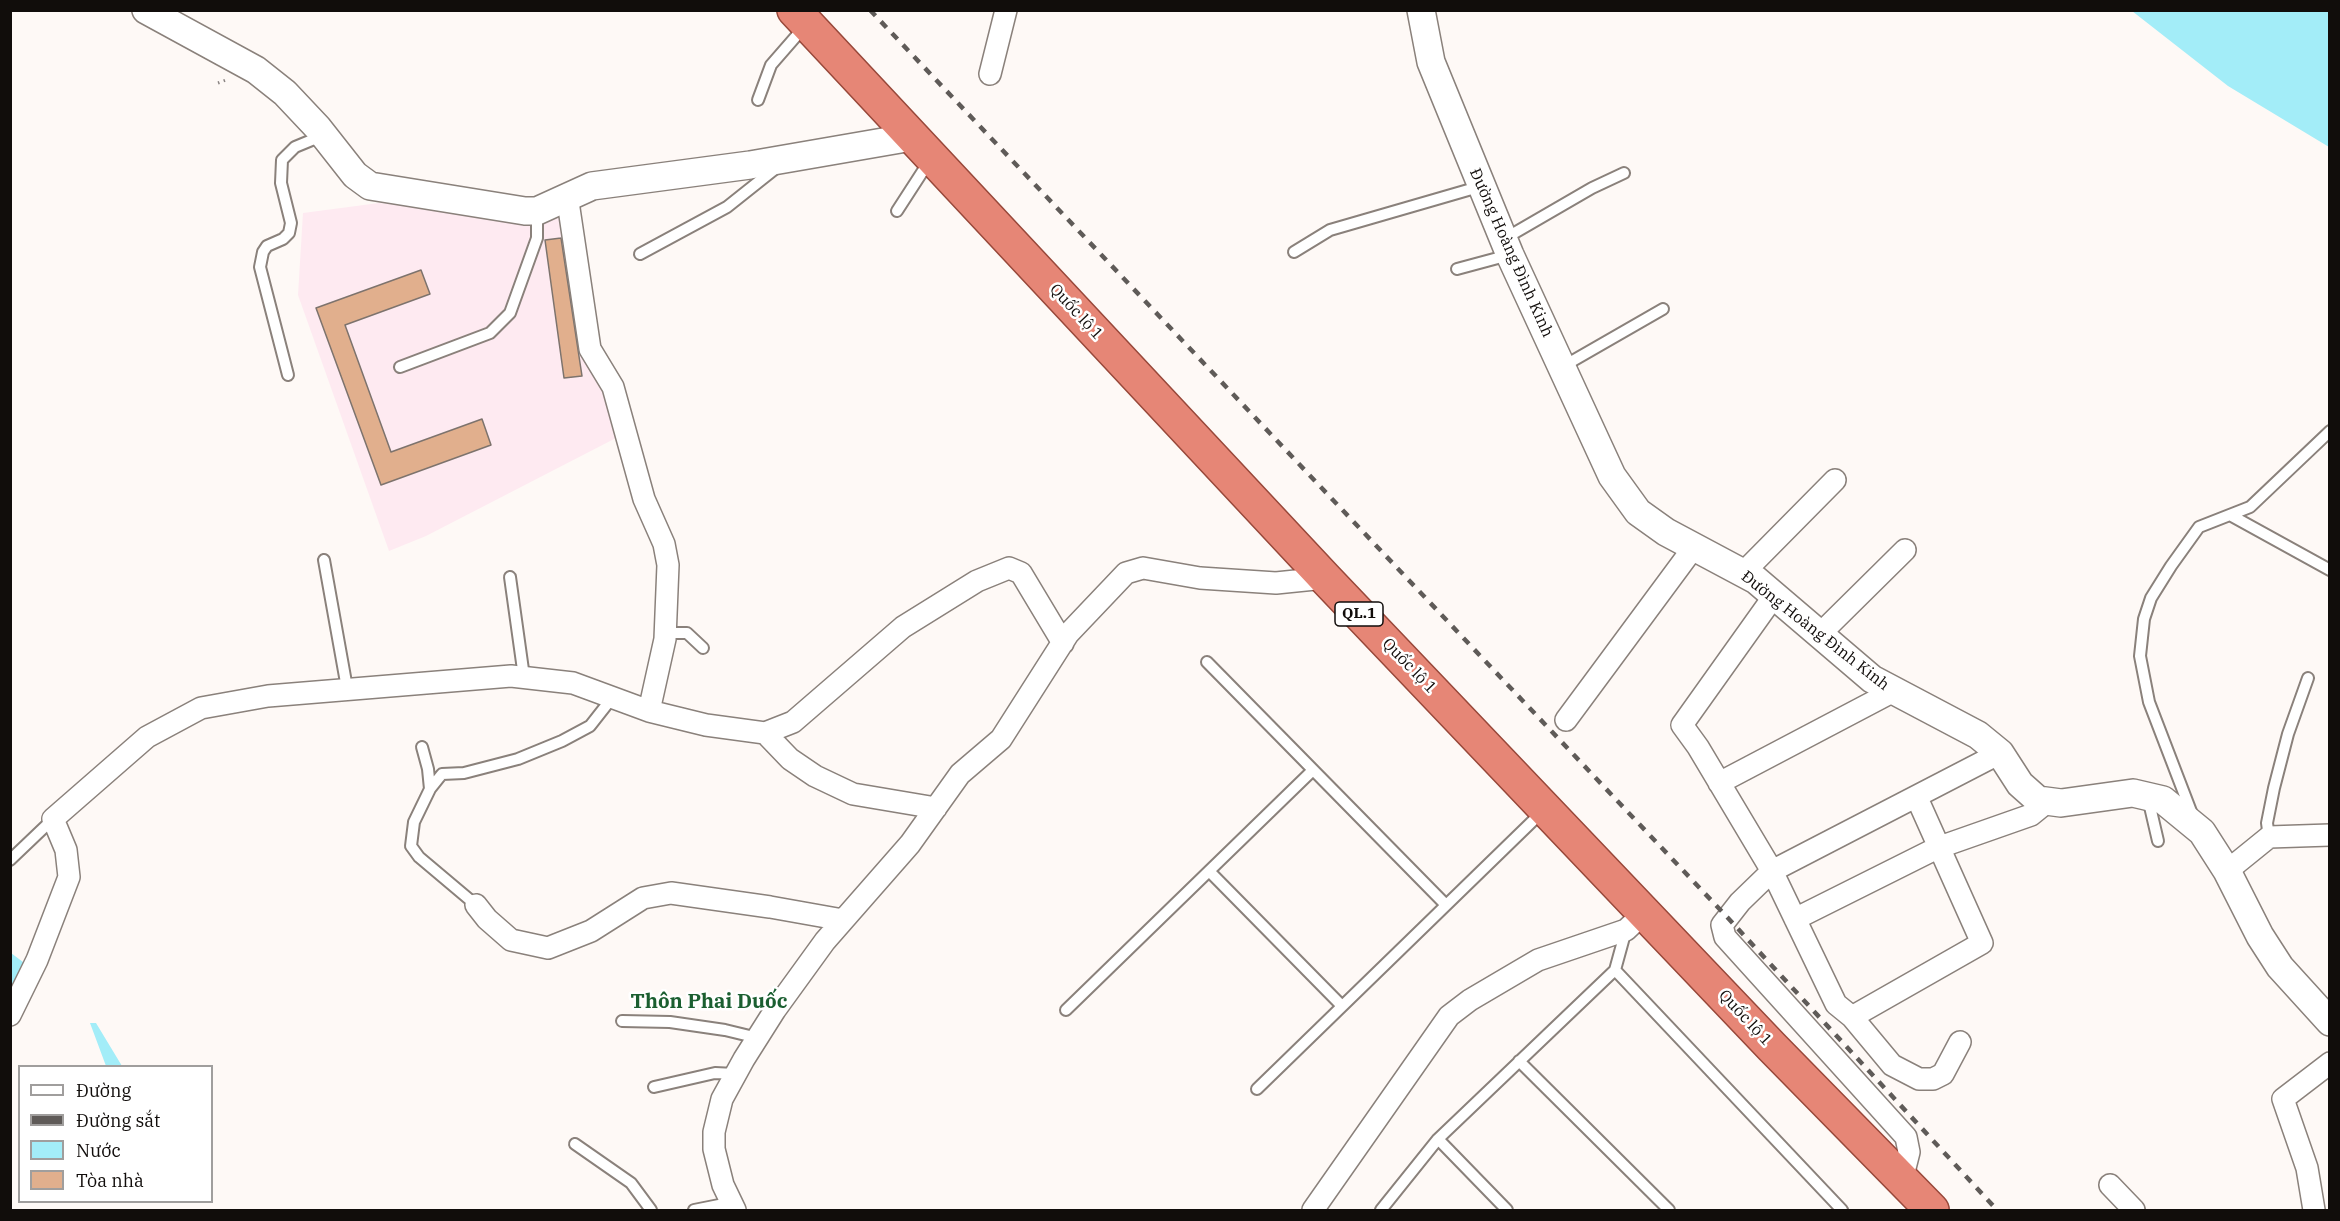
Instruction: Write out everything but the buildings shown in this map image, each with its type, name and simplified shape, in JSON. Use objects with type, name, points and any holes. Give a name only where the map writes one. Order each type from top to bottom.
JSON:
[{"type":"highway","name":"Quốc lộ 1","points":[[801,17],[1325,578],[1546,809],[1635,921],[1932,1210]]},
{"type":"street","points":[[146,10],[256,70],[285,93],[324,135],[355,175],[370,186],[537,211],[567,195],[591,186],[620,181],[782,159],[922,147]]},
{"type":"street","points":[[990,74],[1006,10]]},
{"type":"street","name":"Đường Hoàng Đình Kinh","points":[[1421,10],[1431,62],[1506,247],[1612,476],[1626,496],[1650,521],[1743,573],[1774,596],[1872,679],[1892,692],[1978,735],[2000,753],[2029,794],[2047,802]]},
{"type":"street","points":[[567,195],[590,349],[613,387],[644,499],[664,544],[669,589],[665,633],[649,711]]},
{"type":"street","points":[[1743,573],[1835,480]]},
{"type":"street","points":[[1566,720],[1694,547]]},
{"type":"street","points":[[1819,635],[1905,550]]},
{"type":"street","points":[[15,1006],[37,960],[69,877],[66,850],[53,819],[147,737],[201,708],[268,696],[511,676],[573,683],[649,711],[706,725],[765,733],[793,722],[903,627],[977,581],[1009,568],[1021,573],[1063,643]]},
{"type":"street","points":[[732,1207],[714,1149],[714,1132],[722,1099],[735,1074],[813,958],[909,844],[960,774],[1001,739],[1063,643],[1126,573],[1143,568],[1200,578],[1276,583],[1325,578]]},
{"type":"street","points":[[1774,596],[1682,725],[1698,747],[1772,871],[1833,998],[1892,1065],[1919,1079],[1933,1080],[1943,1074],[1960,1042]]},
{"type":"street","points":[[1719,783],[1892,692]]},
{"type":"street","points":[[765,733],[790,759],[814,776],[853,794],[936,808]]},
{"type":"street","points":[[1902,1180],[1909,1152],[1906,1137],[1724,933],[1722,925],[1772,871],[1917,798],[2000,753]]},
{"type":"street","points":[[1795,919],[1937,848],[2019,820],[2047,802],[2061,804],[2133,793],[2147,795],[2163,800],[2202,832],[2227,871],[2259,936],[2280,967],[2330,1022]]},
{"type":"street","points":[[1852,1017],[1982,943],[1937,848],[1917,798]]},
{"type":"street","points":[[2227,871],[2269,837],[2330,835]]},
{"type":"street","points":[[476,905],[487,919],[511,940],[548,948],[591,931],[643,898],[671,893],[843,920]]},
{"type":"street","points":[[1313,1210],[1449,1016],[1470,1000],[1538,960],[1635,921]]},
{"type":"street","points":[[2313,1210],[2308,1175],[2283,1099],[2330,1063]]},
{"type":"street","points":[[2110,1185],[2134,1210]]},
{"type":"lane","points":[[758,100],[771,65],[801,17]]},
{"type":"lane","points":[[288,375],[261,279],[260,267],[263,252],[267,246],[283,240],[290,233],[291,223],[281,183],[282,160],[295,147],[324,135]]},
{"type":"lane","points":[[897,211],[922,147]]},
{"type":"lane","points":[[640,254],[727,207],[770,173],[782,159]]},
{"type":"lane","points":[[1457,269],[1506,247],[1592,188],[1624,173]]},
{"type":"lane","points":[[1294,252],[1330,230],[1482,186]]},
{"type":"lane","points":[[400,367],[490,333],[510,313],[537,238],[537,211]]},
{"type":"lane","points":[[1562,367],[1663,309]]},
{"type":"lane","points":[[2202,832],[2175,774],[2149,702],[2140,656],[2148,609],[2170,566],[2199,527],[2232,516],[2250,507],[2330,431]]},
{"type":"lane","points":[[2232,516],[2330,570]]},
{"type":"lane","points":[[324,560],[347,688]]},
{"type":"lane","points":[[510,577],[524,677]]},
{"type":"lane","points":[[665,633],[687,633],[703,648]]},
{"type":"lane","points":[[1207,662],[1446,905]]},
{"type":"lane","points":[[2269,837],[2267,823],[2271,799],[2288,734],[2308,678]]},
{"type":"lane","points":[[476,905],[419,858],[411,846],[414,822],[430,789],[442,774],[472,771],[518,759],[562,741],[590,726],[612,698]]},
{"type":"lane","points":[[422,747],[429,769],[430,789]]},
{"type":"lane","points":[[1066,1010],[1313,770]]},
{"type":"lane","points":[[2147,795],[2158,841]]},
{"type":"lane","points":[[1257,1089],[1546,809]]},
{"type":"lane","points":[[10,860],[53,819]]},
{"type":"lane","points":[[1209,870],[1342,1006]]},
{"type":"lane","points":[[1381,1210],[1438,1139],[1615,970],[1635,921]]},
{"type":"lane","points":[[1615,970],[1842,1210]]},
{"type":"lane","points":[[622,1021],[670,1022],[725,1030],[758,1038]]},
{"type":"lane","points":[[1519,1061],[1669,1210]]},
{"type":"lane","points":[[654,1087],[715,1073],[735,1074]]},
{"type":"lane","points":[[1438,1139],[1507,1210]]},
{"type":"lane","points":[[575,1144],[631,1183],[651,1210]]},
{"type":"lane","points":[[694,1210],[732,1207]]},
{"type":"shaded area","points":[[379,203],[565,219],[616,438],[426,536],[389,551],[298,295],[303,213]]},
{"type":"water","points":[[2132,11],[2329,11],[2329,147],[2228,86]]},
{"type":"water","points":[[11,953],[27,965],[11,997]]},
{"type":"water","points":[[90,1023],[96,1023],[121,1065],[106,1065]]},
{"type":"railway","points":[[870,10],[1728,918],[1997,1210]]},
{"type":"district","name":"Thôn Phai Duốc","points":[[709,1002]]}]
